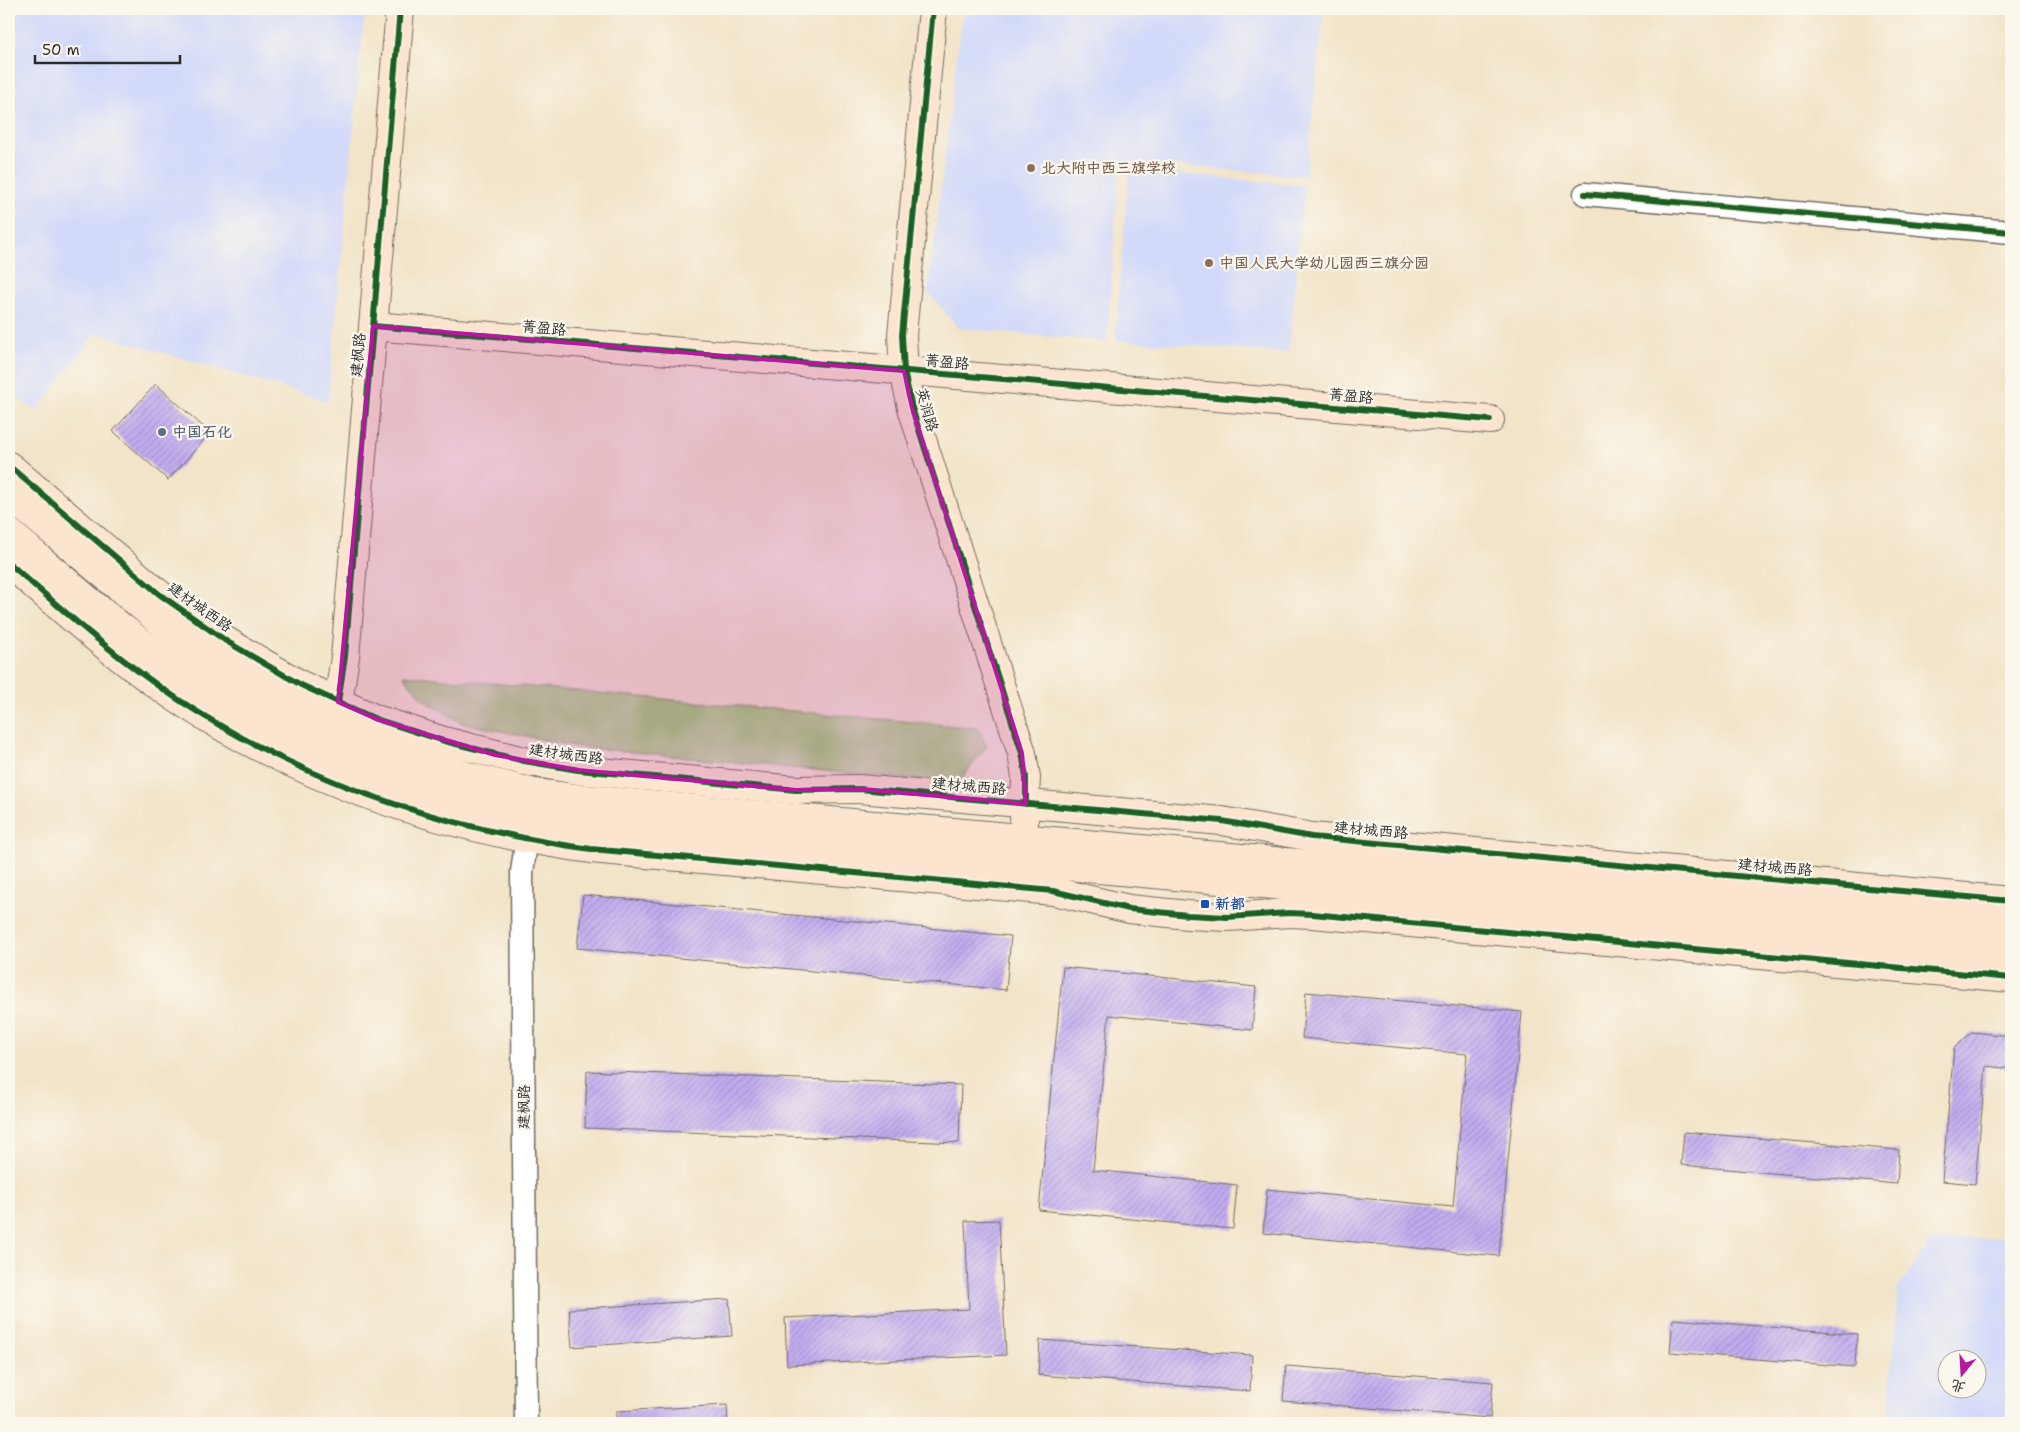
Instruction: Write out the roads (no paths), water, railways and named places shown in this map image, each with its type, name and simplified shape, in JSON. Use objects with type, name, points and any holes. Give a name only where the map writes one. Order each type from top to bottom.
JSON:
[{"type":"street","name":"建枫路","points":[[338,702],[345,658],[400,9]]},
{"type":"street","name":"英润路","points":[[933,9],[902,335],[904,370],[912,408],[1022,753],[1026,777],[1022,850]]},
{"type":"street","points":[[1585,194],[2011,232]]},
{"type":"street","name":"菁盈路","points":[[373,326],[1490,420]]},
{"type":"street","name":"建材城西路","points":[[9,466],[159,594],[191,618],[262,663],[301,685],[376,719],[495,755],[578,770],[796,790],[860,789],[1222,821],[1330,839],[2011,901]]},
{"type":"street","points":[[9,495],[140,608],[230,673],[326,724],[393,751],[467,776]]},
{"type":"street","points":[[9,532],[97,608],[140,642],[177,669],[254,715],[324,750],[376,771],[456,796],[1022,850],[2011,953]]},
{"type":"street","points":[[9,563],[119,657],[178,699],[249,742],[323,778],[392,804],[460,825],[526,840],[591,849],[1053,891],[1130,909],[1188,915],[1228,917],[1289,913],[1312,914],[2011,978]]},
{"type":"street","points":[[376,719],[398,728],[448,767],[533,803]]},
{"type":"street","name":"建枫路","points":[[526,1423],[522,872],[533,803]]},
{"type":"street","points":[[1022,850],[2011,927]]},
{"type":"place","name":"北大附中西三旗学校","points":[[1031,168]]},
{"type":"place","name":"中国人民大学幼儿园西三旗分园","points":[[1209,263]]},
{"type":"place","name":"中国石化","points":[[162,432]]},
{"type":"place","name":"新都","points":[[1205,904]]}]
